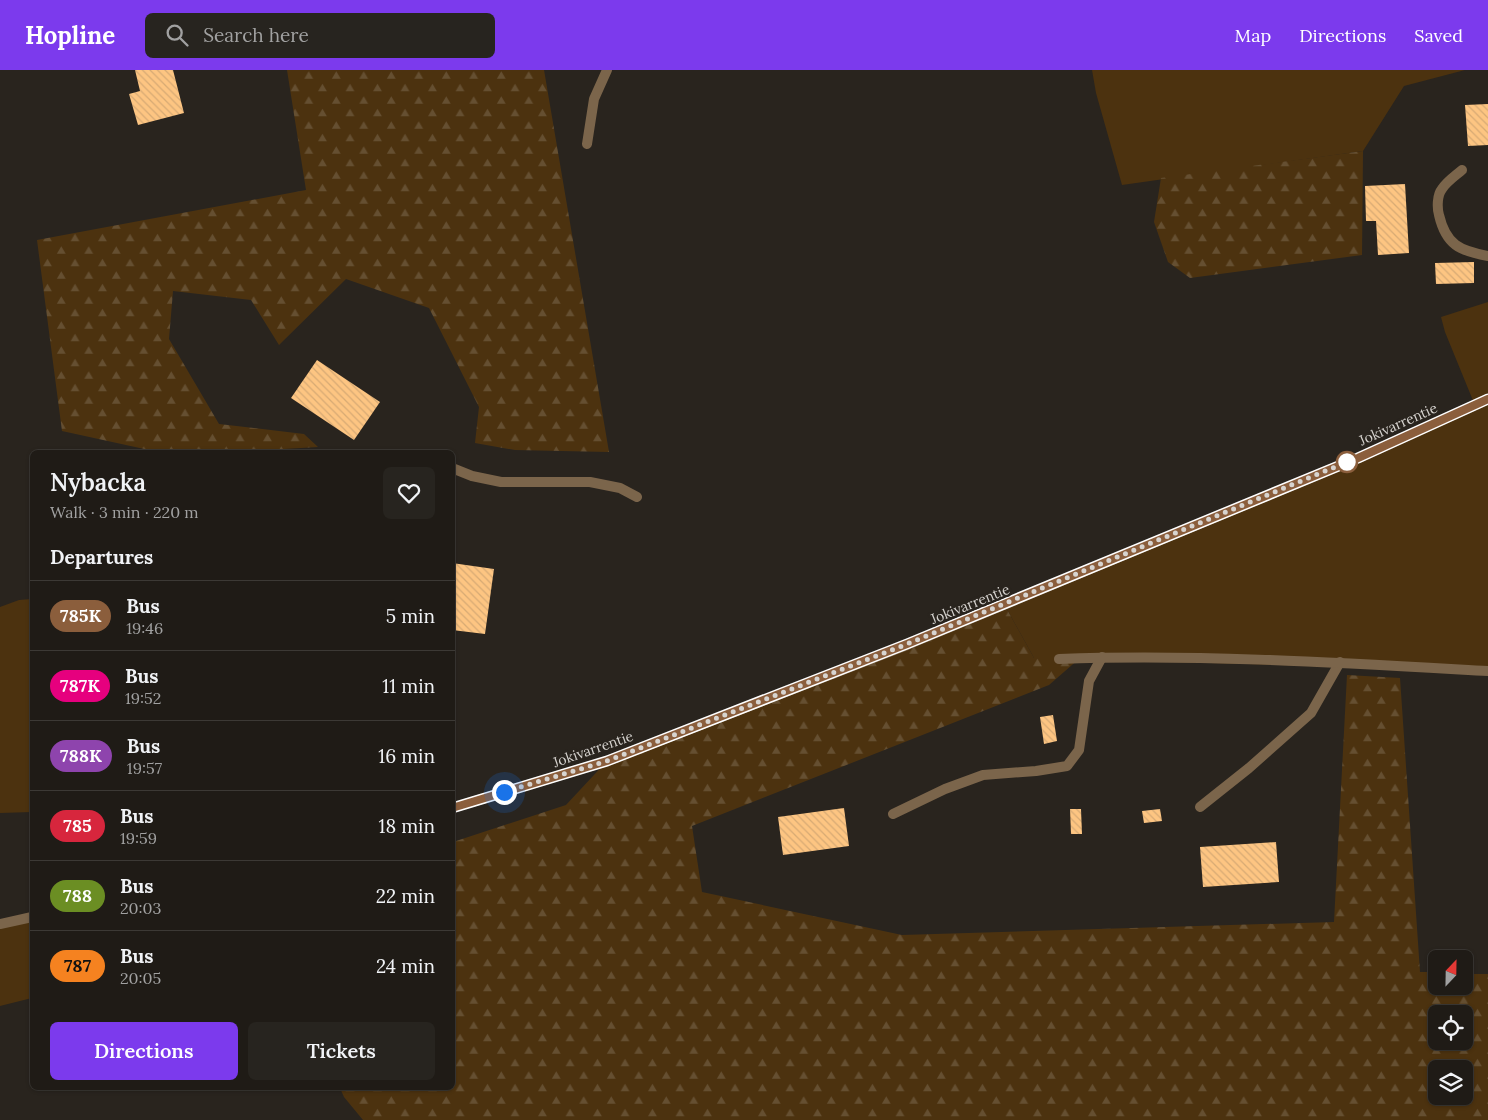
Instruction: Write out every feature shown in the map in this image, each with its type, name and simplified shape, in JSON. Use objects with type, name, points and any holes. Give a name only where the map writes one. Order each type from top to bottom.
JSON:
[{"type":"street","points":[[586,144],[594,99],[607,70]]},
{"type":"street","points":[[1462,170],[1441,190],[1438,209],[1442,229],[1450,241],[1468,253],[1488,256]]},
{"type":"street","name":"Jokivarrentie","points":[[455,807],[607,761],[907,644],[1348,462],[1488,399]]},
{"type":"street","points":[[455,469],[472,476],[502,482],[590,482],[620,488],[637,497]]},
{"type":"street","points":[[1058,659],[1102,657],[1340,662],[1488,671]]},
{"type":"street","points":[[893,814],[945,788],[983,775],[1036,771],[1067,766],[1079,750],[1089,681],[1102,657]]},
{"type":"street","points":[[1200,807],[1249,768],[1311,713],[1340,662]]},
{"type":"street","points":[[0,924],[30,917]]},
{"type":"green space","points":[[287,70],[544,70],[609,452],[515,450],[475,443],[479,407],[429,308],[346,279],[279,345],[251,300],[173,291],[169,339],[219,424],[304,434],[318,447],[268,450],[149,450],[62,431],[37,240],[306,190]]},
{"type":"green space","points":[[1092,70],[1465,70],[1404,86],[1363,151],[1122,185],[1096,93]]},
{"type":"green space","points":[[1363,151],[1362,255],[1190,278],[1168,262],[1154,222],[1161,178]]},
{"type":"green space","points":[[1488,302],[1488,671],[1034,658],[1004,604],[1474,403],[1445,332],[1441,317]]},
{"type":"green space","points":[[30,599],[30,812],[0,813],[0,607],[19,600]]},
{"type":"green space","points":[[1004,604],[1034,658],[1080,658],[1049,685],[692,826],[702,892],[902,935],[1334,922],[1347,675],[1400,678],[1420,972],[1428,972],[1428,995],[1473,995],[1473,974],[1488,974],[1488,1120],[363,1120],[344,1097],[341,1090],[455,1090],[455,841],[566,805],[607,761]]},
{"type":"green space","points":[[30,918],[30,998],[0,1006],[0,925]]},
{"type":"building","points":[[135,70],[173,70],[184,113],[138,125],[129,94],[140,91]]},
{"type":"building","points":[[1488,104],[1488,145],[1468,146],[1465,105]]},
{"type":"building","points":[[1405,184],[1409,253],[1378,255],[1376,221],[1366,221],[1365,186]]},
{"type":"building","points":[[1474,262],[1474,283],[1436,284],[1435,263]]},
{"type":"building","points":[[317,360],[380,402],[354,440],[291,398]]},
{"type":"building","points":[[455,563],[494,569],[485,634],[455,630]]},
{"type":"building","points":[[1053,715],[1057,741],[1044,744],[1040,717]]},
{"type":"building","points":[[844,808],[849,846],[783,855],[778,817]]},
{"type":"building","points":[[1070,809],[1081,809],[1082,834],[1071,834]]},
{"type":"building","points":[[1160,809],[1162,821],[1144,823],[1142,811]]},
{"type":"building","points":[[1276,842],[1279,882],[1203,887],[1200,847]]},
{"type":"bus line","name":"785K","points":[[455,807],[607,761],[907,644],[1358,458],[1488,399]]},
{"type":"route","points":[[504,792],[607,761],[907,644],[1347,462]]}]
